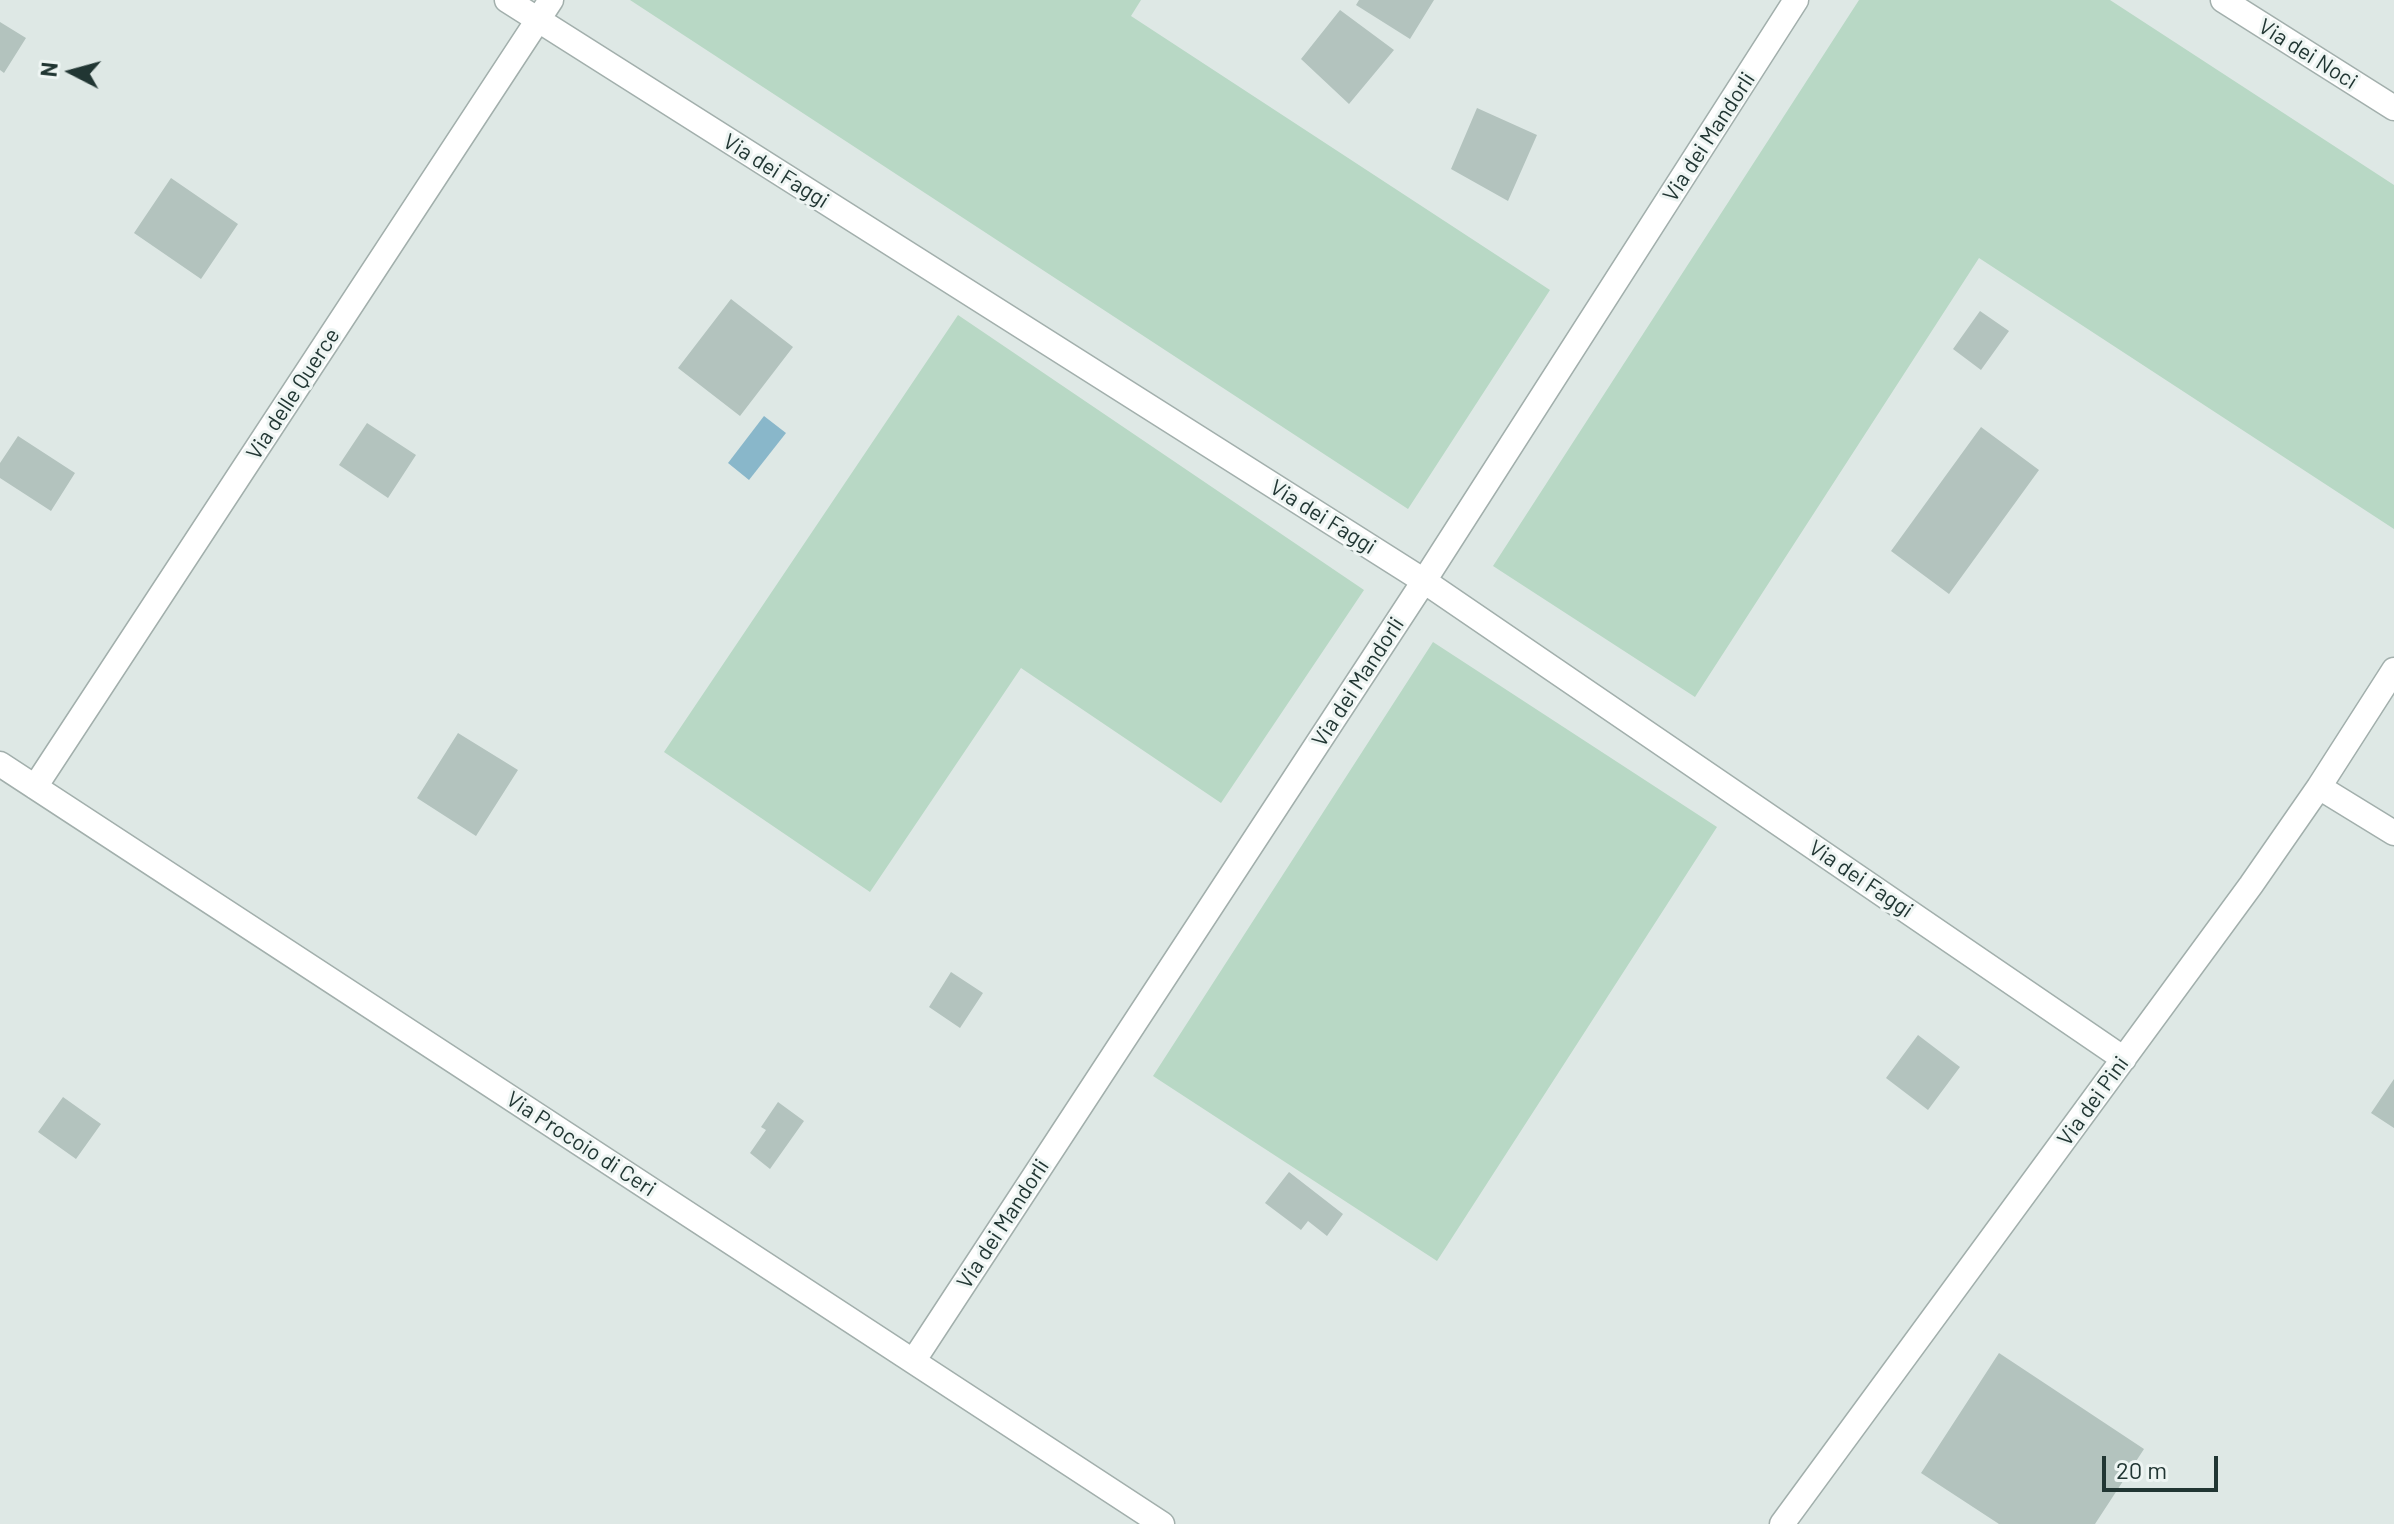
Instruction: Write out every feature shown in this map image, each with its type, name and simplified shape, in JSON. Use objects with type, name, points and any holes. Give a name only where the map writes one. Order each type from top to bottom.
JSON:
[{"type":"street","name":"Via dei Faggi","points":[[507,0],[545,10],[1424,581],[2124,1059]]},
{"type":"street","name":"Via dei Mandorli","points":[[914,1360],[1424,581],[1796,0]]},
{"type":"street","name":"Via dei Noci","points":[[2223,0],[2394,108]]},
{"type":"street","name":"Via delle Querce","points":[[35,787],[545,10]]},
{"type":"street","name":"Via dei Pini","points":[[1782,1524],[2251,885],[2394,670]]},
{"type":"street","name":"Via Procoio di Ceri","points":[[0,764],[1162,1524]]},
{"type":"street","points":[[2319,787],[2394,833]]},
{"type":"green space","points":[[630,0],[1141,0],[1131,16],[1550,290],[1408,509]]},
{"type":"green space","points":[[1859,0],[2110,0],[2394,185],[2394,529],[1979,258],[1695,697],[1493,566]]},
{"type":"green space","points":[[958,315],[1364,590],[1221,803],[1021,668],[870,892],[664,752]]},
{"type":"green space","points":[[1433,642],[1717,827],[1437,1261],[1153,1076]]},
{"type":"water","points":[[764,416],[786,433],[749,480],[728,463]]},
{"type":"building","points":[[1359,0],[1434,0],[1410,39],[1356,5]]},
{"type":"building","points":[[1340,10],[1394,50],[1349,104],[1301,59]]},
{"type":"building","points":[[0,22],[26,38],[4,73],[0,70]]},
{"type":"building","points":[[1477,108],[1537,135],[1508,201],[1451,169]]},
{"type":"building","points":[[171,178],[238,224],[201,279],[134,233]]},
{"type":"building","points":[[731,299],[793,347],[740,416],[678,368]]},
{"type":"building","points":[[1980,311],[2009,331],[1981,370],[1953,349]]},
{"type":"building","points":[[367,423],[416,455],[388,498],[339,465]]},
{"type":"building","points":[[1981,427],[2039,470],[1949,594],[1891,551]]},
{"type":"building","points":[[18,436],[75,473],[51,511],[0,478],[0,463]]},
{"type":"building","points":[[458,733],[518,770],[476,836],[417,798]]},
{"type":"building","points":[[951,972],[983,993],[960,1028],[929,1007]]},
{"type":"building","points":[[1918,1035],[1960,1067],[1928,1110],[1886,1078]]},
{"type":"building","points":[[2394,1079],[2394,1128],[2371,1113]]},
{"type":"building","points":[[63,1097],[101,1124],[76,1159],[38,1132]]},
{"type":"building","points":[[778,1102],[804,1121],[770,1169],[750,1153],[766,1130],[761,1127]]},
{"type":"building","points":[[1289,1172],[1343,1214],[1327,1236],[1308,1221],[1301,1230],[1265,1203]]},
{"type":"building","points":[[1999,1353],[2144,1449],[2095,1524],[1999,1524],[1921,1473]]}]
